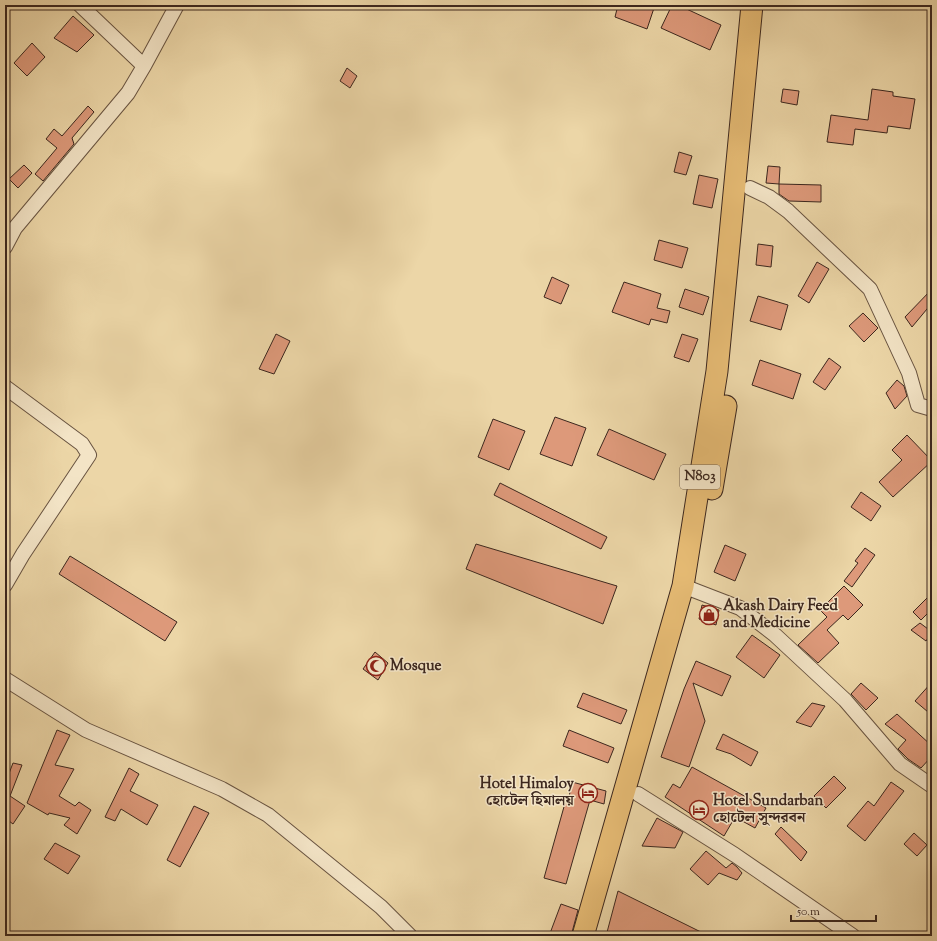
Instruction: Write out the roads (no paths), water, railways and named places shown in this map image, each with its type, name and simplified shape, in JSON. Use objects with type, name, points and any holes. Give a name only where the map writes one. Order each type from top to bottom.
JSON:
[{"type":"highway","name":"N803","points":[[592,930],[689,588],[725,372],[750,188],[753,70],[752,5]]},
{"type":"highway","name":"N803","points":[[725,372],[753,70],[765,5]]},
{"type":"highway","name":"N803","points":[[592,930],[638,794],[661,690]]},
{"type":"street","points":[[80,5],[144,66]]},
{"type":"street","points":[[5,247],[15,228],[128,93],[177,5]]},
{"type":"street","points":[[750,188],[769,196],[788,211],[870,289],[909,373],[918,405],[932,409]]},
{"type":"street","points":[[5,387],[82,444],[89,455],[23,554],[5,585]]},
{"type":"street","points":[[689,588],[740,608],[775,635],[845,700],[900,764],[932,786]]},
{"type":"street","points":[[5,680],[86,730],[222,790],[268,815],[381,907],[410,936]]},
{"type":"street","points":[[638,794],[735,855],[853,936]]},
{"type":"place","name":"Akash Dairy Feed and Medicine","points":[[709,615]]},
{"type":"place","name":"Mosque","points":[[376,666]]},
{"type":"place","name":"Hotel Himaloy হোটেল হিমালয়","points":[[588,793]]},
{"type":"place","name":"Hotel Sundarban হোটেল সুন্দরবন","points":[[699,810]]}]
